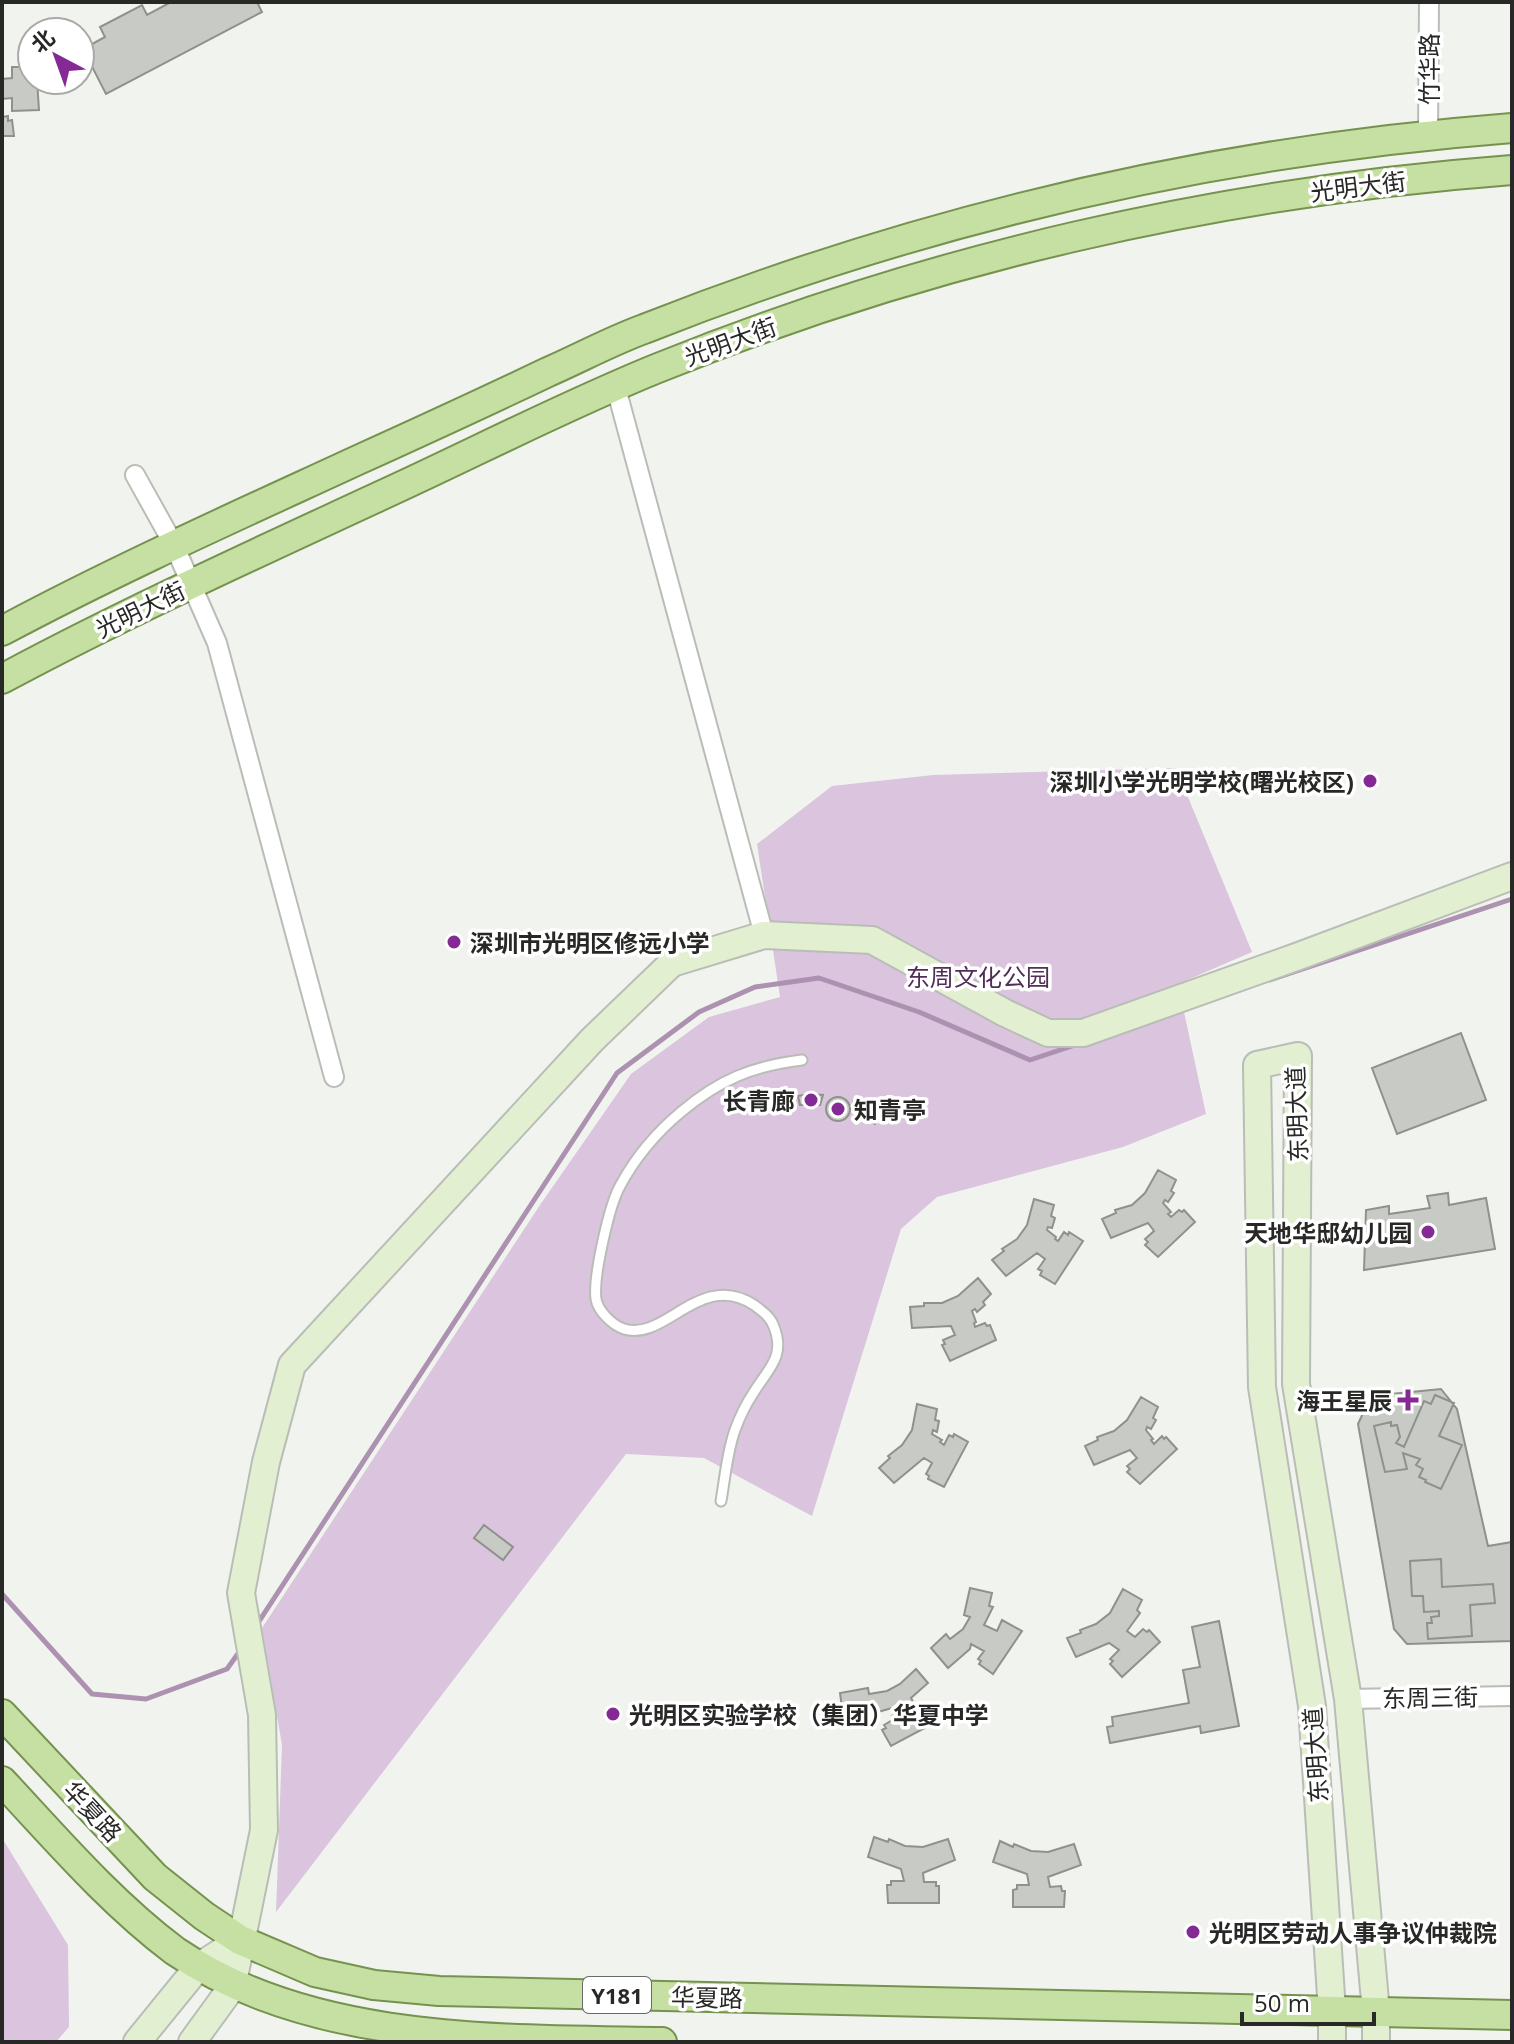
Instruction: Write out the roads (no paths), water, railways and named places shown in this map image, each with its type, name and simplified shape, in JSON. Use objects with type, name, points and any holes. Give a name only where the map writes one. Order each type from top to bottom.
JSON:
[{"type":"main road","name":"光明大街","points":[[2,631],[174,545],[639,331],[812,267],[962,222],[1132,181],[1295,152],[1512,128]]},
{"type":"main road","name":"光明大街","points":[[2,679],[191,584],[616,388],[733,339],[825,307],[1054,242],[1183,214],[1301,193],[1512,170]]},
{"type":"main road","name":"华夏路","points":[[2,1714],[155,1877],[204,1916],[240,1940],[315,1972],[374,1985],[439,1991],[1512,2015]]},
{"type":"main road","name":"华夏路","points":[[2,1781],[124,1911],[198,1967],[232,1987],[303,2016],[367,2030],[436,2037],[662,2042]]},
{"type":"street","name":"竹华路","points":[[1428,135],[1429,2]]},
{"type":"street","points":[[616,388],[764,935]]},
{"type":"street","points":[[135,475],[174,545],[217,643],[334,1077]]},
{"type":"street","points":[[192,2042],[232,1987],[264,1830],[262,1715],[241,1593],[266,1462],[292,1365],[592,1040],[672,963],[764,935],[872,940],[1005,1013],[1048,1033],[1083,1033],[1512,876]]},
{"type":"street","name":"东明大道","points":[[1332,2042],[1312,1706],[1262,1387],[1257,1065],[1298,1056],[1296,1384],[1348,1699],[1376,2012],[1376,2042]]},
{"type":"street","name":"东周三街","points":[[1348,1699],[1512,1696]]},
{"type":"street","points":[[137,2042],[198,1967],[240,1940]]},
{"type":"lane","points":[[721,1501],[738,1423],[756,1388],[773,1367],[778,1345],[774,1326],[764,1312],[747,1300],[729,1296],[706,1297],[642,1329],[624,1329],[606,1318],[596,1300],[606,1230],[618,1189],[637,1158],[669,1122],[705,1091],[747,1071],[802,1060]]},
{"type":"waterway","points":[[1270,980],[1512,899]]},
{"type":"waterway","points":[[256,1626],[617,1073],[699,1012],[755,987],[819,978],[919,1012],[1030,1060],[1078,1044]]},
{"type":"waterway","points":[[2,1594],[92,1694],[146,1699],[227,1669],[242,1648]]},
{"type":"place","name":"深圳小学光明学校(曙光校区)","points":[[1370,781]]},
{"type":"place","name":"深圳市光明区修远小学","points":[[454,942]]},
{"type":"place","name":"长青廊","points":[[811,1100]]},
{"type":"place","name":"知青亭","points":[[838,1109]]},
{"type":"place","name":"天地华邸幼儿园","points":[[1428,1232]]},
{"type":"place","name":"海王星辰","points":[[1408,1400]]},
{"type":"place","name":"光明区实验学校（集团）华夏中学","points":[[613,1714]]},
{"type":"place","name":"光明区劳动人事争议仲裁院","points":[[1193,1932]]},
{"type":"park label","name":"东周文化公园","points":[[978,976]]}]
